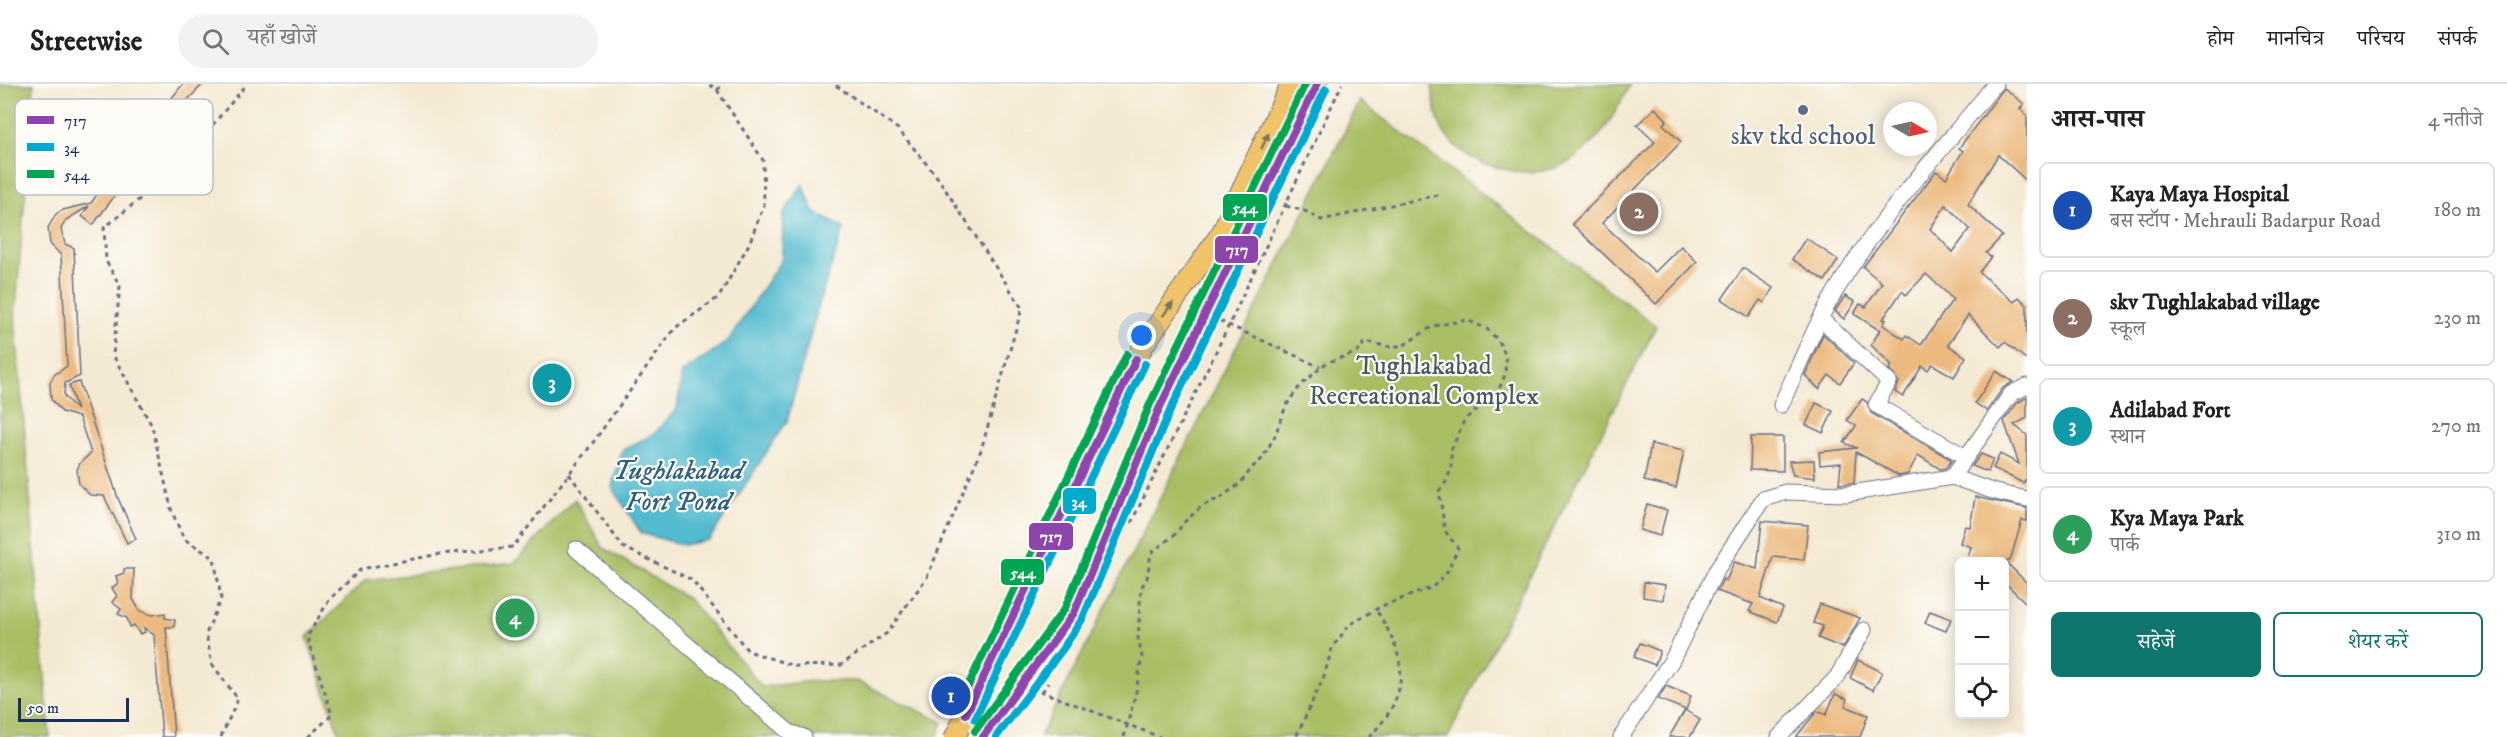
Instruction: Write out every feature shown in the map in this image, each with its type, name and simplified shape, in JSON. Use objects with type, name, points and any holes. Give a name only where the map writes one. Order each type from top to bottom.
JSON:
[{"type":"main road","points":[[955,737],[1143,346],[1222,232],[1291,84]]},
{"type":"main road","points":[[983,737],[1056,642],[1074,613],[1159,409],[1317,84]]},
{"type":"street","points":[[1781,405],[1821,319],[1856,262],[1888,218],[1995,84]]},
{"type":"street","points":[[1821,319],[1889,381],[1876,405],[1966,457]]},
{"type":"street","points":[[1952,477],[2011,394],[2027,386]]},
{"type":"street","points":[[1621,737],[1672,660],[1716,571],[1764,499],[1773,494],[1786,492],[1846,494],[1952,477],[1995,492],[2027,498]]},
{"type":"street","points":[[576,549],[789,732],[804,737]]},
{"type":"street","points":[[1779,737],[1837,677],[1864,630]]},
{"type":"path","points":[[213,125],[247,84]]},
{"type":"path","points":[[308,737],[332,715],[307,637],[329,600],[361,570],[440,554],[513,547],[675,328],[718,297],[749,244],[764,205],[763,160],[717,90],[710,84]]},
{"type":"path","points":[[717,90],[724,84]]},
{"type":"path","points":[[569,474],[623,547],[692,580],[748,651],[794,666],[841,665],[887,633],[927,577],[981,450],[1022,308],[938,178],[898,129],[834,84]]},
{"type":"path","points":[[1130,527],[1286,206],[1342,84]]},
{"type":"path","points":[[145,195],[104,228],[106,261],[120,286],[113,354],[152,426],[172,512],[184,539],[214,558],[221,598],[206,634],[212,664],[238,699],[221,737]]},
{"type":"path","points":[[1286,206],[1305,211],[1321,220],[1438,195]]},
{"type":"path","points":[[1205,314],[1321,367]]},
{"type":"path","points":[[1124,737],[1136,692],[1142,656],[1138,639],[1141,588],[1147,578],[1151,553],[1178,532],[1182,524],[1200,508],[1211,501],[1219,500],[1227,490],[1236,487],[1252,466],[1262,460],[1293,394],[1326,363],[1358,352],[1365,342],[1391,346],[1404,345],[1433,326],[1467,320],[1487,329],[1498,340],[1506,356],[1505,375],[1497,394],[1465,419],[1451,450],[1451,469],[1446,482],[1439,491],[1445,531],[1458,548],[1447,572],[1433,587],[1355,620],[1332,648],[1324,676],[1296,737]]},
{"type":"path","points":[[1369,737],[1385,721],[1398,699],[1402,678],[1393,636],[1376,610]]},
{"type":"path","points":[[1041,692],[1048,682]]},
{"type":"path","points":[[1022,684],[1160,737]]},
{"type":"green space","points":[[0,84],[34,84],[33,99],[15,99],[15,195],[25,195],[15,318],[50,737],[0,737]]},
{"type":"green space","points":[[1432,84],[1630,84],[1607,126],[1583,152],[1557,167],[1521,172],[1483,163],[1452,143],[1440,124]]},
{"type":"green space","name":"Tughlakabad Recreational Complex","points":[[1360,101],[1656,326],[1448,737],[1040,737]]},
{"type":"green space","points":[[575,499],[603,548],[689,599],[762,687],[811,681],[857,681],[943,722],[937,737],[340,737],[307,637],[366,580],[514,563]]},
{"type":"water","name":"Tughlakabad Fort Pond","points":[[803,184],[814,212],[844,228],[820,300],[787,421],[709,540],[683,545],[641,533],[612,487],[622,450],[654,434],[677,409],[682,373],[728,341],[782,259],[783,214]]},
{"type":"building","points":[[183,84],[203,84],[189,99],[171,99]]},
{"type":"building","points":[[2004,88],[2024,104],[2020,109],[2027,115],[2027,181],[1998,155],[1968,204],[2002,236],[1986,253],[1991,257],[1979,272],[2014,302],[2019,297],[2027,305],[2027,360],[2005,342],[2000,347],[1968,315],[1948,345],[1966,357],[1954,377],[1932,364],[1928,370],[1922,366],[1903,397],[1895,392],[1899,382],[1889,369],[1892,365],[1871,345],[1881,328],[1879,330],[1854,314],[1860,304],[1866,307],[1882,283],[1863,267],[1936,171],[1946,178],[1963,151],[1959,148]],"holes":[[[1946,205],[1970,229],[1953,252],[1930,229]],[[1926,274],[1953,299],[1921,345],[1906,335],[1904,339],[1883,325],[1886,320],[1883,319],[1902,291],[1906,295]]]},
{"type":"building","points":[[1655,108],[1667,120],[1663,124],[1681,142],[1602,223],[1655,272],[1681,246],[1697,262],[1656,304],[1572,224],[1655,142],[1637,125]]},
{"type":"building","points":[[97,195],[115,195],[93,225],[82,216],[89,206],[66,220],[61,229],[65,244],[74,248],[80,376],[65,383],[64,396],[77,410],[69,385],[79,382],[118,498],[136,539],[127,543],[104,496],[90,495],[79,484],[77,470],[80,463],[91,453],[79,417],[62,412],[51,399],[50,383],[54,375],[67,366],[61,255],[50,244],[48,228],[56,214],[91,203]]},
{"type":"building","points":[[1806,238],[1838,260],[1825,281],[1792,259]]},
{"type":"building","points":[[1743,268],[1773,288],[1764,303],[1760,300],[1749,317],[1722,299]]},
{"type":"building","points":[[1845,296],[1855,302],[1844,319],[1835,311]]},
{"type":"building","points":[[1823,334],[1854,363],[1840,383],[1829,375],[1819,389],[1805,375]]},
{"type":"building","points":[[1996,371],[2013,382],[2003,388],[1987,411],[1975,403]]},
{"type":"building","points":[[2027,397],[2027,418],[2014,425],[2027,435],[2027,482],[2025,480],[2023,483],[1993,468],[2000,454],[2019,464],[2004,421],[2017,403]]},
{"type":"building","points":[[1862,399],[1867,402],[1871,413],[1952,460],[1946,468],[1940,469],[1918,455],[1908,474],[1899,476],[1856,452],[1854,483],[1839,484],[1841,463],[1820,465],[1819,452],[1857,448],[1844,443],[1856,426],[1847,420]]},
{"type":"building","points":[[1816,403],[1833,411],[1823,433],[1806,425]]},
{"type":"building","points":[[1751,437],[1783,437],[1783,471],[1750,470]]},
{"type":"building","points":[[1651,444],[1684,451],[1676,488],[1644,481]]},
{"type":"building","points":[[1981,454],[1993,459],[1988,472],[1972,466]]},
{"type":"building","points":[[1814,460],[1815,478],[1793,475],[1789,461]]},
{"type":"building","points":[[1975,497],[2027,508],[2027,521],[2022,520],[2010,561],[2009,557],[1968,557],[1971,547],[1960,543],[1965,526],[1970,527]]},
{"type":"building","points":[[1647,504],[1667,510],[1660,536],[1640,530]]},
{"type":"building","points":[[1762,521],[1808,525],[1804,560],[1773,557],[1760,598],[1783,608],[1777,622],[1749,611],[1753,604],[1717,591],[1723,579],[1726,581],[1734,562],[1757,569]]},
{"type":"building","points":[[2009,565],[2027,583],[2027,604],[2009,587]]},
{"type":"building","points":[[124,569],[134,569],[133,599],[140,611],[152,615],[165,613],[165,618],[175,620],[174,627],[166,627],[174,737],[162,737],[154,635],[144,628],[145,632],[140,634],[134,625],[130,627],[127,618],[118,614],[121,609],[112,602],[117,596],[112,588],[118,583],[116,576],[124,573]]},
{"type":"building","points":[[1644,582],[1665,585],[1663,600],[1643,597]]},
{"type":"building","points":[[1820,604],[1860,618],[1843,648],[1818,638],[1823,626],[1813,623]]},
{"type":"building","points":[[1930,611],[1951,619],[1946,631],[1925,623]]},
{"type":"building","points":[[1640,643],[1660,651],[1655,665],[1634,657]]},
{"type":"building","points":[[1858,660],[1882,672],[1873,690],[1850,678]]},
{"type":"building","points":[[1666,686],[1691,696],[1686,710],[1658,699]]},
{"type":"building","points":[[1835,694],[1847,699],[1845,706],[1868,715],[1860,737],[1796,737],[1817,711],[1826,715]]},
{"type":"building","points":[[1685,710],[1700,720],[1690,737],[1669,737]]},
{"type":"transit line","name":"544","points":[[975,731],[1065,608],[1150,404],[1305,84]]},
{"type":"transit line","name":"717","points":[[983,737],[1074,613],[1159,409],[1317,84]]},
{"type":"transit line","name":"34","points":[[996,737],[1083,618],[1169,413],[1326,89]]},
{"type":"transit line","name":"544","points":[[957,709],[1127,354]]},
{"type":"transit line","name":"717","points":[[966,714],[1136,359]]},
{"type":"transit line","name":"34","points":[[975,719],[1145,364]]},
{"type":"place","name":"skv tkd school","points":[[1803,110]]},
{"type":"place","name":"skv Tughlakabad village","points":[[1639,212]]},
{"type":"place","name":"Adilabad Fort","points":[[552,383]]},
{"type":"place","name":"Kya Maya Park","points":[[515,618]]},
{"type":"place","name":"Kaya Maya Hospital","points":[[951,696]]}]
